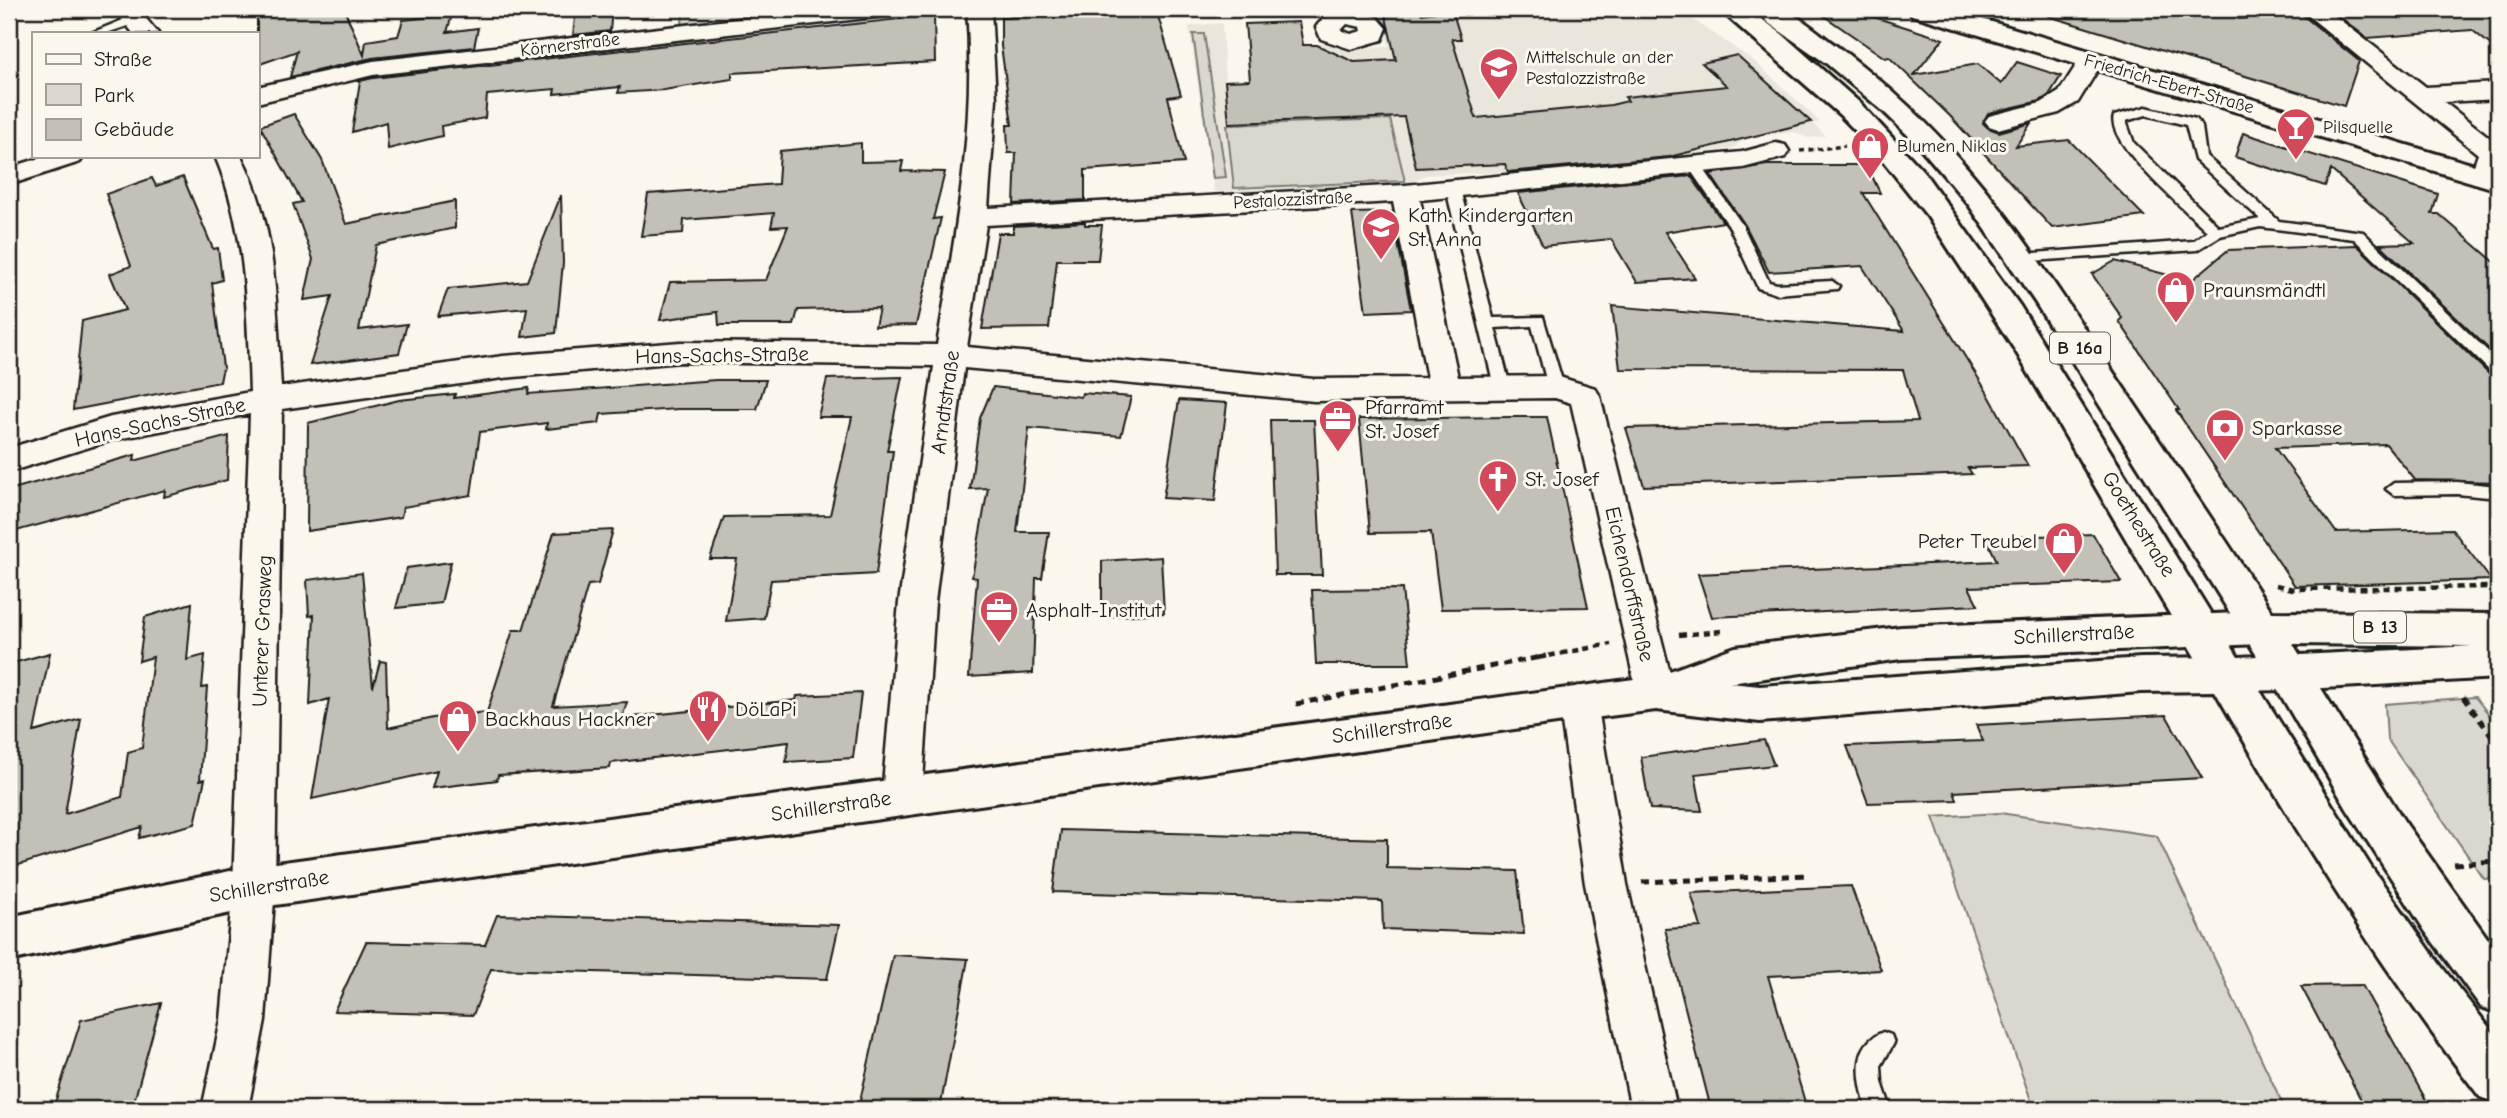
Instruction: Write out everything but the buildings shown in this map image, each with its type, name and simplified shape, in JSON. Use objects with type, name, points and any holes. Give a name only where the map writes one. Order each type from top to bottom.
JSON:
[{"type":"main road","name":"Goethestraße","points":[[1732,9],[1850,109],[1885,145],[1947,222],[1990,282],[2379,921],[2498,1079]]},
{"type":"main road","name":"B 16a","points":[[1766,9],[1843,61],[1929,140],[2022,259],[2288,673]]},
{"type":"main road","name":"Friedrich-Ebert-Straße","points":[[1922,9],[2491,179]]},
{"type":"main road","name":"Schillerstraße","points":[[1656,694],[1735,664],[1901,643],[2261,628],[2498,630]]},
{"type":"main road","name":"Schillerstraße","points":[[9,939],[82,921],[254,887],[1578,702],[1656,694],[1760,704],[2141,675],[2288,673],[2498,661]]},
{"type":"main road","points":[[2288,673],[2386,830],[2477,964],[2498,989]]},
{"type":"street","points":[[653,35],[654,9]]},
{"type":"street","name":"Körnerstraße","points":[[259,95],[373,68],[886,9]]},
{"type":"street","name":"Arndtstraße","points":[[902,796],[920,577],[951,356],[975,218],[984,134],[983,41],[979,9]]},
{"type":"street","points":[[2312,9],[2424,95],[2492,152],[2491,179]]},
{"type":"street","points":[[1998,121],[2050,108],[2069,97],[2091,61]]},
{"type":"street","points":[[2424,95],[2498,91]]},
{"type":"street","name":"Pestalozzistraße","points":[[975,218],[1453,190],[1744,160],[1776,151]]},
{"type":"street","points":[[9,177],[65,158]]},
{"type":"street","name":"Unterer Grasweg","points":[[225,1109],[243,1020],[254,887],[266,400],[259,262],[239,178],[229,158]]},
{"type":"street","points":[[1405,193],[1444,386]]},
{"type":"street","name":"Hans-Sachs-Straße","points":[[9,460],[111,429],[266,400],[503,367],[681,352],[951,356],[1314,390],[1444,386]]},
{"type":"street","name":"Eichendorffstraße","points":[[1444,386],[1556,387],[1584,396],[1656,694]]},
{"type":"street","points":[[1578,702],[1606,884],[1654,1109]]},
{"type":"lane","points":[[100,32],[136,20]]},
{"type":"lane","points":[[2216,232],[2128,145],[2120,130],[2119,119],[2146,111],[2192,122],[2200,157],[2274,225]]},
{"type":"lane","points":[[1694,165],[1736,226],[1763,285],[1777,289],[1832,286]]},
{"type":"lane","points":[[1453,190],[1502,386]]},
{"type":"lane","points":[[2022,259],[2197,245],[2216,232],[2260,223],[2358,235],[2498,370]]},
{"type":"lane","points":[[1487,323],[1538,321],[1556,387]]},
{"type":"lane","points":[[2394,489],[2458,488],[2498,492]]},
{"type":"lane","points":[[1879,1109],[1869,1078],[1871,1055],[1883,1043]]},
{"type":"path","points":[[1818,152],[1844,146]]},
{"type":"path","points":[[2293,589],[2498,587]]},
{"type":"path","points":[[2458,691],[2498,744]]},
{"type":"path","points":[[2450,865],[2498,861]]},
{"type":"path","points":[[1606,884],[1809,875]]},
{"type":"shaded area","name":"Mittelschule an der Pestalozzistraße","points":[[1447,9],[1677,9],[1753,60],[1820,122],[1813,124],[1826,136],[1808,138],[1794,132],[1746,138],[1732,149],[1534,171],[1426,175],[1409,183],[1214,192],[1189,26],[1222,23],[1225,80],[1249,79],[1246,47],[1324,44],[1351,50],[1389,46],[1382,18]]},
{"type":"green space","points":[[683,9],[833,9],[682,25]]},
{"type":"green space","points":[[1193,34],[1204,34],[1226,177],[1213,178]]},
{"type":"green space","points":[[1390,119],[1405,181],[1234,188],[1227,125]]},
{"type":"green space","points":[[2475,697],[2498,726],[2498,878],[2484,879],[2387,739],[2385,704]]},
{"type":"green space","points":[[2000,813],[2157,836],[2285,1109],[2034,1109],[1933,817]]},
{"type":"place","name":"Mittelschule an der Pestalozzistraße","points":[[1499,101]]},
{"type":"place","name":"Pilsquelle","points":[[2296,161]]},
{"type":"place","name":"Blumen Niklas","points":[[1870,180]]},
{"type":"place","name":"Kath. Kindergarten St. Anna","points":[[1381,261]]},
{"type":"place","name":"Praunsmändtl","points":[[2176,324]]},
{"type":"place","name":"Pfarramt St. Josef","points":[[1338,453]]},
{"type":"place","name":"Sparkasse","points":[[2225,462]]},
{"type":"place","name":"St. Josef","points":[[1498,513]]},
{"type":"place","name":"Peter Treubel","points":[[2064,575]]},
{"type":"place","name":"Asphalt-Institut","points":[[999,644]]},
{"type":"place","name":"DöLaPi","points":[[708,743]]},
{"type":"place","name":"Backhaus Hackner","points":[[458,753]]}]
